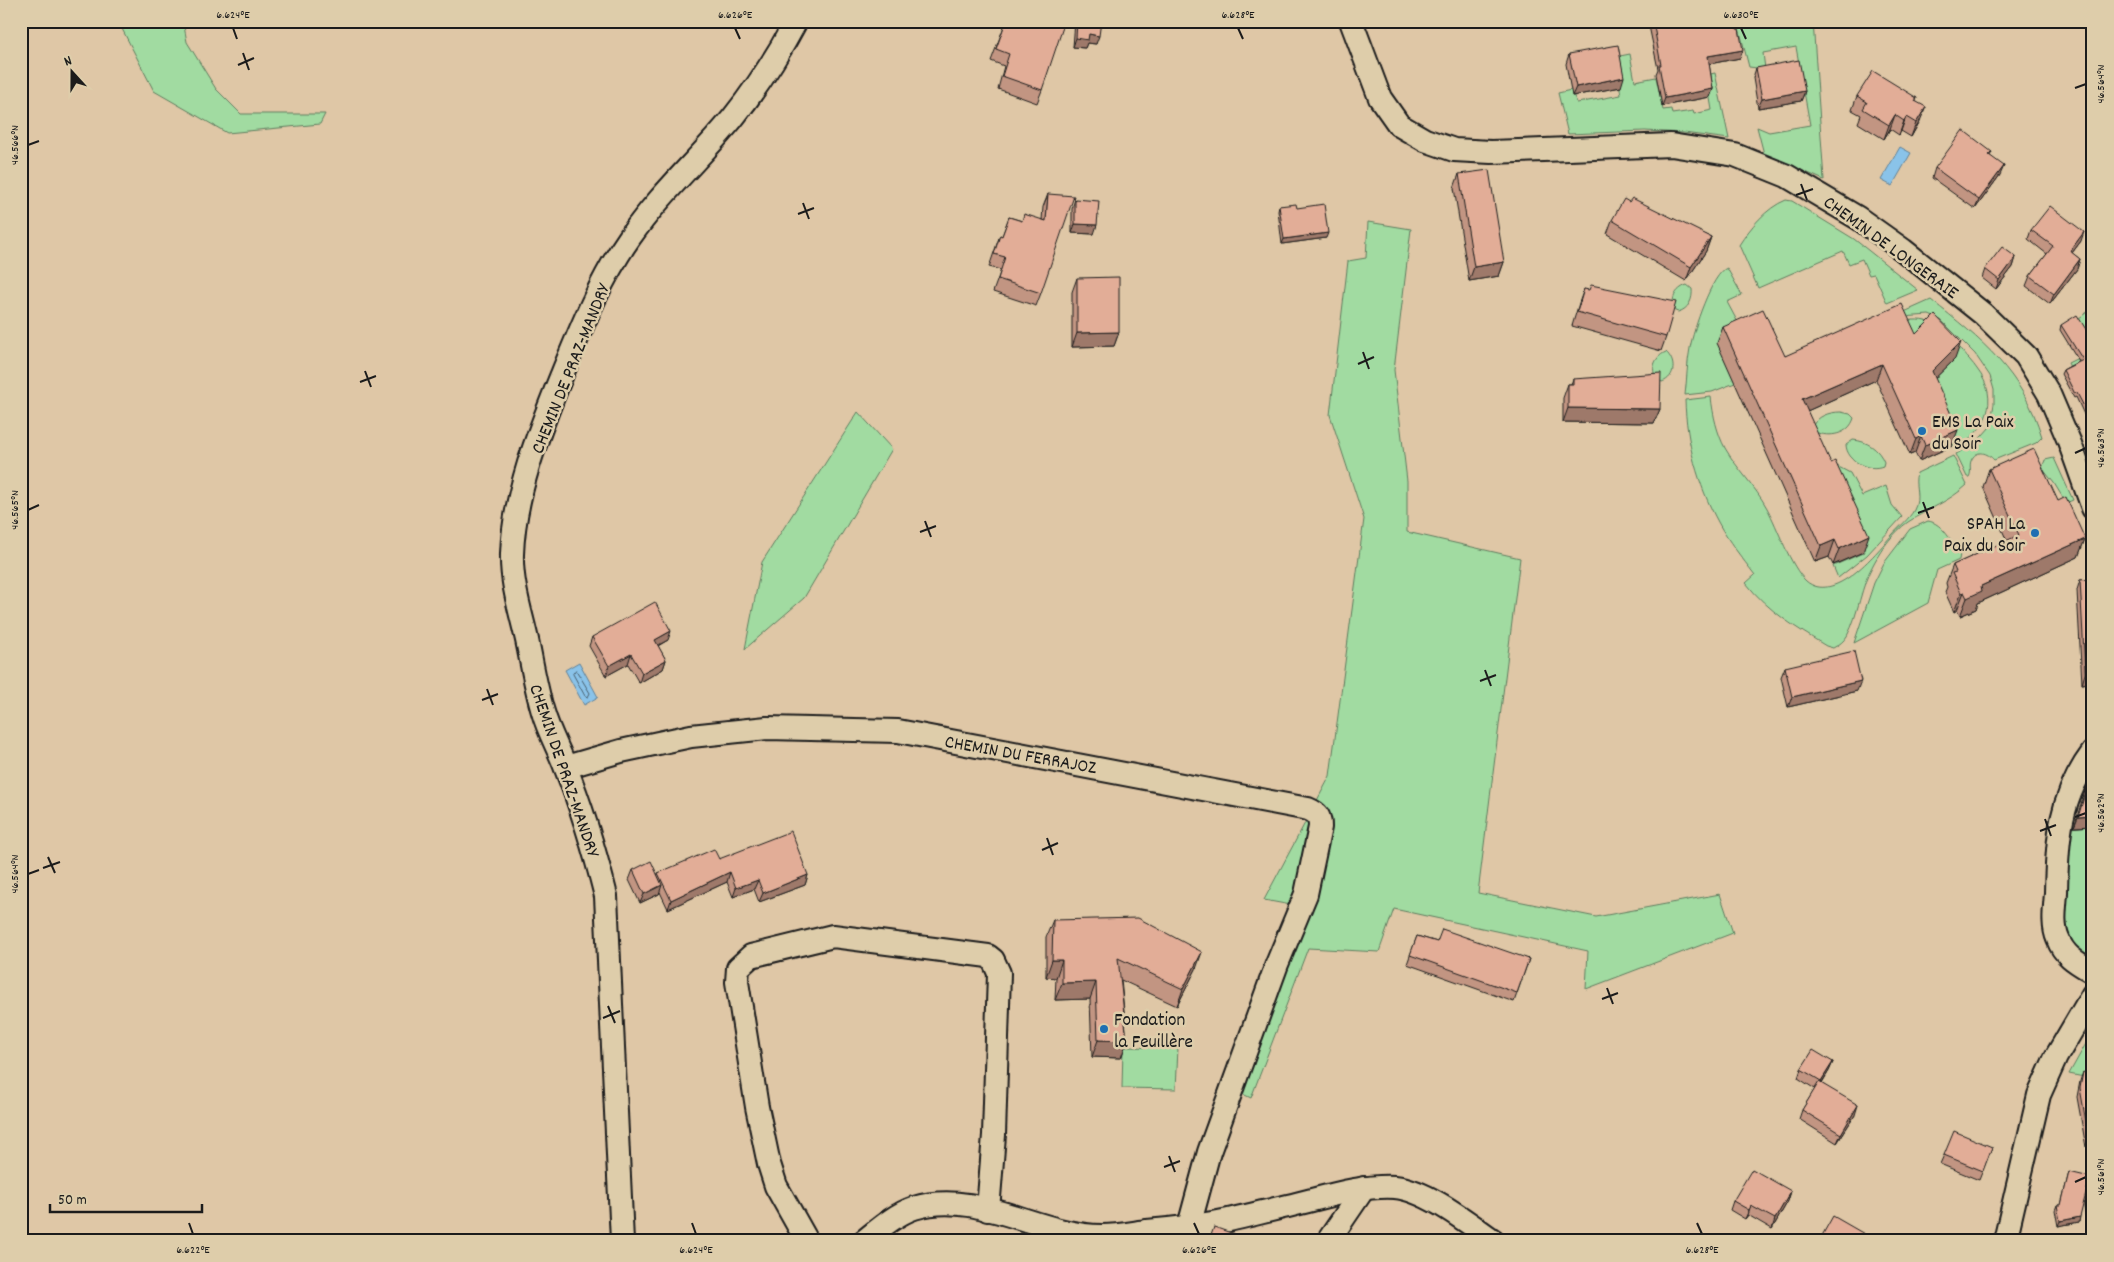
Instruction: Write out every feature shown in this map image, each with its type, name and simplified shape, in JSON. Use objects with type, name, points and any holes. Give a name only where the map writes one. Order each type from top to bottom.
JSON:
[{"type":"street","name":"CHEMIN DE PRAZ-MANDRY","points":[[622,1241],[606,896],[598,865],[566,767],[543,712],[519,607],[512,557],[518,506],[532,456],[578,334],[607,275],[629,238],[653,206],[732,118],[765,73],[796,21]]},
{"type":"street","name":"CHEMIN DE LONGERAIE","points":[[1351,21],[1380,98],[1399,125],[1425,140],[1454,150],[1491,152],[1671,146],[1735,155],[1787,176],[1858,218],[1903,250],[1983,314],[2026,356],[2042,380],[2053,402],[2093,508]]},
{"type":"street","name":"CHEMIN DU FERRAJOZ","points":[[566,767],[621,751],[700,735],[767,728],[898,731],[1308,809],[1316,813],[1320,819],[1306,894],[1277,964],[1209,1152],[1189,1226]]},
{"type":"street","points":[[2093,752],[2076,778],[2063,810],[2057,859],[2055,923],[2058,940],[2070,958],[2093,972]]},
{"type":"street","points":[[807,1241],[776,1186],[769,1164],[757,1107],[737,982],[738,968],[751,956],[834,936],[988,956],[997,966],[999,973],[998,1043],[988,1210]]},
{"type":"street","points":[[2005,1241],[2040,1095],[2056,1057],[2093,994]]},
{"type":"street","points":[[1328,1241],[1364,1188]]},
{"type":"street","points":[[864,1241],[884,1224],[912,1208],[937,1202],[988,1210],[1043,1226],[1100,1236],[1218,1222],[1364,1188],[1398,1188],[1412,1191],[1439,1205],[1494,1241]]},
{"type":"green space","points":[[118,21],[183,21],[187,42],[216,89],[241,114],[325,114],[320,124],[227,133],[154,91]]},
{"type":"green space","points":[[1754,21],[1813,21],[1824,180],[1764,154],[1757,127],[1769,132],[1810,125],[1796,47],[1763,53],[1765,69],[1749,67],[1738,24]]},
{"type":"green space","points":[[1630,54],[1635,81],[1656,77],[1663,110],[1671,109],[1672,114],[1693,111],[1694,114],[1712,110],[1706,75],[1715,73],[1729,139],[1684,133],[1645,131],[1568,134],[1558,93],[1571,90],[1577,103],[1621,95],[1615,57]]},
{"type":"green space","points":[[1786,200],[1792,201],[1854,239],[1918,290],[1887,303],[1874,274],[1869,275],[1862,259],[1849,264],[1843,251],[1758,288],[1739,245],[1759,219],[1772,208]]},
{"type":"green space","points":[[1368,222],[1411,229],[1394,370],[1407,481],[1407,532],[1520,558],[1478,893],[1596,917],[1720,894],[1733,933],[1586,989],[1588,951],[1394,909],[1379,952],[1308,948],[1251,1098],[1226,1086],[1291,905],[1264,900],[1330,776],[1364,519],[1330,415],[1348,261],[1366,258]]},
{"type":"green space","points":[[1727,268],[1742,295],[1727,302],[1743,332],[1735,383],[1712,392],[1685,395],[1689,354],[1695,329],[1709,291],[1721,272]]},
{"type":"green space","points":[[1687,285],[1692,289],[1690,303],[1682,311],[1675,311],[1673,299],[1679,289]]},
{"type":"green space","points":[[1931,300],[1984,344],[2012,376],[2034,414],[2042,437],[2036,443],[1994,460],[1989,455],[1976,454],[1971,461],[1969,477],[1967,477],[1956,454],[1975,444],[1990,427],[1994,404],[1994,390],[1990,376],[1975,354],[1941,320],[1929,315],[1903,317],[1902,313]]},
{"type":"green space","points":[[2093,308],[2093,359],[2071,369],[2068,363],[2088,353],[2079,318]]},
{"type":"green space","points":[[1913,320],[1929,322],[1941,328],[1975,367],[1984,381],[1988,392],[1987,414],[1982,424],[1975,434],[1955,449],[1916,344],[1905,322]]},
{"type":"green space","points":[[1666,352],[1672,360],[1673,368],[1667,380],[1662,382],[1655,375],[1654,366],[1658,358]]},
{"type":"green space","points":[[1711,397],[1716,424],[1725,448],[1762,500],[1800,574],[1806,581],[1817,587],[1829,587],[1841,582],[1865,564],[1907,520],[1914,510],[1917,500],[1917,473],[1953,456],[1967,485],[1946,500],[1908,522],[1889,541],[1869,572],[1847,636],[1833,648],[1826,646],[1783,618],[1746,583],[1755,575],[1731,543],[1711,508],[1699,478],[1691,447],[1685,400]]},
{"type":"green space","points":[[858,412],[892,449],[804,598],[745,649],[762,562]]},
{"type":"green space","points":[[1841,412],[1850,414],[1854,418],[1848,428],[1832,435],[1815,432],[1812,427],[1820,417]]},
{"type":"green space","points":[[1853,440],[1868,444],[1876,450],[1882,457],[1883,466],[1871,468],[1854,460],[1847,451],[1846,445]]},
{"type":"green space","points":[[2054,458],[2073,500],[2066,503],[2042,468],[2045,460]]},
{"type":"green space","points":[[1837,466],[1850,473],[1862,496],[1886,486],[1892,505],[1902,517],[1867,555],[1838,578],[1833,566],[1865,552],[1831,476]]},
{"type":"green space","points":[[1928,521],[1938,525],[1947,534],[1960,554],[1959,560],[1937,570],[1928,603],[1854,643],[1874,583],[1884,563],[1910,529]]},
{"type":"green space","points":[[2093,826],[2093,956],[2076,950],[2064,936],[2069,828]]},
{"type":"green space","points":[[2093,1031],[2093,1084],[2084,1077],[2069,1074]]},
{"type":"green space","points":[[1123,1047],[1178,1048],[1176,1089],[1122,1088]]},
{"type":"water","points":[[1900,147],[1911,153],[1892,186],[1881,180]]},
{"type":"water","points":[[579,662],[598,697],[584,705],[565,670]]},
{"type":"building","points":[[1006,21],[1065,21],[1042,90],[1002,76],[1009,54],[996,49]]},
{"type":"building","points":[[1077,21],[1101,21],[1099,36],[1089,34],[1088,40],[1076,38]]},
{"type":"building","points":[[1653,21],[1735,21],[1737,29],[1739,29],[1743,50],[1708,56],[1713,89],[1665,98]]},
{"type":"building","points":[[1618,45],[1624,77],[1576,87],[1569,54]]},
{"type":"building","points":[[1799,60],[1805,91],[1762,99],[1756,68]]},
{"type":"building","points":[[1873,71],[1917,98],[1915,101],[1926,107],[1916,123],[1906,117],[1904,121],[1895,115],[1889,125],[1863,109],[1867,102],[1857,96]]},
{"type":"building","points":[[1963,130],[1992,152],[1989,155],[2004,166],[1979,200],[1935,168]]},
{"type":"building","points":[[1489,170],[1504,262],[1474,267],[1459,174]]},
{"type":"building","points":[[1048,194],[1074,196],[1041,293],[998,279],[1005,257],[994,254],[1000,235],[1002,236],[1009,217],[1022,221],[1024,214],[1046,221]]},
{"type":"building","points":[[1632,198],[1711,237],[1691,267],[1612,220],[1624,199],[1629,202]]},
{"type":"building","points":[[1075,199],[1099,201],[1097,225],[1075,224]]},
{"type":"building","points":[[1296,204],[1297,208],[1324,204],[1328,233],[1284,239],[1279,206]]},
{"type":"building","points":[[2050,206],[2084,232],[2070,251],[2080,259],[2054,294],[2030,276],[2053,246],[2031,230]]},
{"type":"building","points":[[2002,247],[2016,257],[1999,280],[1985,269]]},
{"type":"building","points":[[1119,277],[1119,332],[1077,333],[1077,278]]},
{"type":"building","points":[[1591,285],[1676,302],[1666,337],[1577,312],[1584,289],[1589,290]]},
{"type":"building","points":[[1902,304],[1916,334],[1935,315],[1961,342],[1932,371],[1958,430],[1925,445],[1921,436],[1916,439],[1882,364],[1802,399],[1831,463],[1835,461],[1869,535],[1839,549],[1835,540],[1821,546],[1723,327],[1763,309],[1785,356]]},
{"type":"building","points":[[2077,315],[2093,342],[2093,418],[2091,415],[2089,416],[2077,393],[2075,394],[2063,370],[2083,360],[2061,325]]},
{"type":"building","points":[[1661,373],[1660,409],[1568,408],[1568,384],[1573,384],[1573,379]]},
{"type":"building","name":"SPAH La Paix du Soir","points":[[2034,449],[2058,501],[2066,497],[2085,539],[1981,586],[1982,591],[1967,598],[1964,592],[1961,593],[1952,573],[1956,572],[1953,565],[2019,535],[1989,469]]},
{"type":"building","points":[[2093,579],[2093,673],[2085,674],[2080,580]]},
{"type":"building","points":[[655,602],[671,631],[655,640],[666,660],[642,673],[631,654],[609,666],[592,637]]},
{"type":"building","points":[[1854,651],[1861,681],[1792,697],[1785,667]]},
{"type":"building","points":[[2093,774],[2093,816],[2078,817],[2089,781]]},
{"type":"building","points":[[791,831],[808,875],[763,893],[758,880],[736,888],[730,872],[671,900],[658,873],[714,849],[719,859]]},
{"type":"building","points":[[651,861],[662,885],[644,894],[633,870]]},
{"type":"building","points":[[1138,918],[1202,952],[1183,989],[1118,958],[1127,1041],[1098,1040],[1096,982],[1062,983],[1062,960],[1052,960],[1053,920]]},
{"type":"building","points":[[1442,929],[1529,959],[1517,993],[1410,955],[1417,936],[1437,942]]},
{"type":"building","points":[[1813,1050],[1833,1062],[1821,1081],[1801,1069]]},
{"type":"building","points":[[2083,1072],[2093,1075],[2093,1132],[2090,1133],[2089,1139],[2080,1088]]},
{"type":"building","points":[[1819,1082],[1858,1105],[1841,1134],[1802,1110]]},
{"type":"building","points":[[1954,1131],[1992,1147],[1983,1171],[1944,1155]]},
{"type":"building","points":[[1752,1169],[1791,1191],[1775,1219],[1751,1206],[1749,1210],[1733,1201]]},
{"type":"building","points":[[2069,1172],[2090,1177],[2080,1217],[2060,1221],[2057,1205],[2061,1205]]},
{"type":"building","points":[[2087,1196],[2093,1196],[2093,1224],[2092,1224]]},
{"type":"building","points":[[1833,1216],[1873,1239],[1872,1241],[1819,1241]]},
{"type":"building","points":[[1214,1227],[1251,1240],[1209,1241]]},
{"type":"place","name":"EMS La Paix du Soir","points":[[1922,431]]},
{"type":"place","name":"SPAH La Paix du Soir","points":[[2035,533]]},
{"type":"place","name":"Fondation la Feuillère","points":[[1104,1029]]}]
